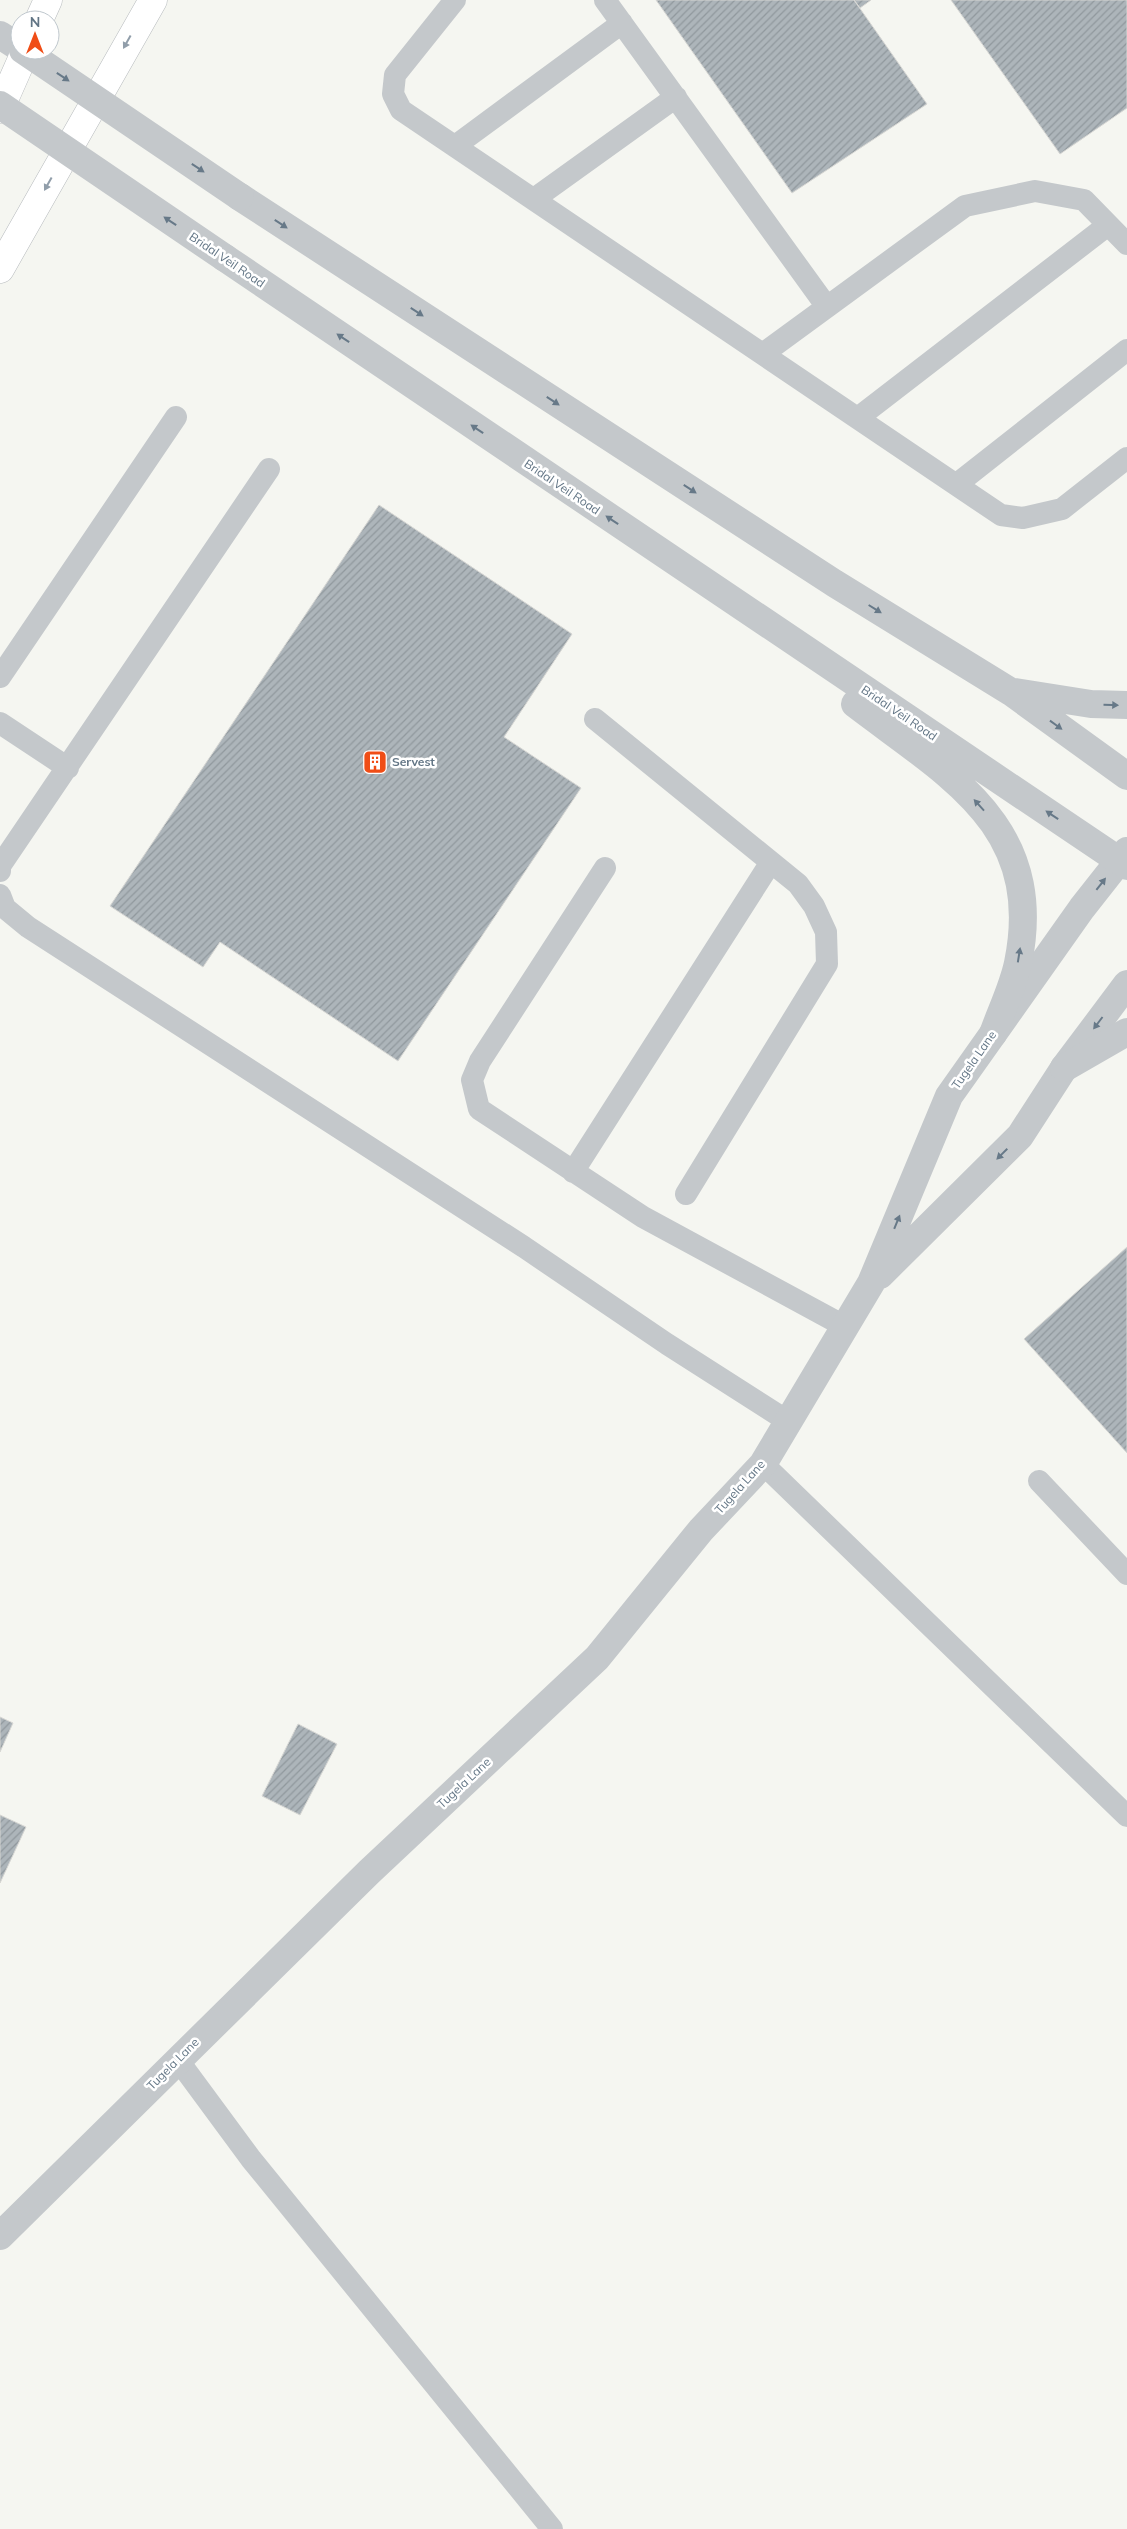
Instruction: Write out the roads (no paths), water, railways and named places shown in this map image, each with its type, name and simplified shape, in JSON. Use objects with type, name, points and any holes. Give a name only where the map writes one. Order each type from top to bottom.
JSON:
[{"type":"highway","points":[[0,269],[153,0]]},
{"type":"highway","points":[[0,107],[19,60]]},
{"type":"street","points":[[39,60],[240,197],[834,583],[1011,692],[1127,776]]},
{"type":"street","name":"Bridal Veil Road","points":[[0,107],[642,541],[1124,859]]},
{"type":"street","points":[[642,541],[961,785],[995,823],[1012,856],[1022,892],[1023,933],[1018,965],[993,1034]]},
{"type":"street","points":[[1011,692],[1091,704],[1127,705]]},
{"type":"street","name":"Tugela Lane","points":[[0,2236],[376,1866],[596,1658],[701,1530],[763,1464],[871,1283],[949,1096],[1082,908],[1124,859]]},
{"type":"street","name":"Tugela Lane","points":[[871,1283],[1020,1136],[1064,1068],[1127,984]]},
{"type":"street","points":[[1064,1068],[1127,1032]]},
{"type":"lane","points":[[455,0],[395,75],[393,94],[401,110],[859,417],[1001,515],[1022,518],[1062,509],[1127,458]]},
{"type":"lane","points":[[605,0],[827,307]]},
{"type":"lane","points":[[455,146],[622,23]]},
{"type":"lane","points":[[534,198],[676,97]]},
{"type":"lane","points":[[764,353],[965,206],[1035,191],[1084,200],[1127,244]]},
{"type":"lane","points":[[859,417],[1108,225]]},
{"type":"lane","points":[[956,484],[1127,350]]},
{"type":"lane","points":[[0,677],[176,417]]},
{"type":"lane","points":[[0,870],[0,866],[269,468]]},
{"type":"lane","points":[[595,719],[798,884],[814,906],[826,932],[827,964],[686,1194]]},
{"type":"lane","points":[[0,723],[68,768]]},
{"type":"lane","points":[[573,1172],[771,862]]},
{"type":"lane","points":[[605,868],[480,1061],[472,1080],[479,1109],[643,1217],[846,1327]]},
{"type":"lane","points":[[0,894],[5,908],[28,927],[507,1236],[667,1344],[789,1422]]},
{"type":"lane","points":[[763,1464],[1127,1816]]},
{"type":"lane","points":[[1039,1481],[1127,1574]]},
{"type":"lane","points":[[178,2060],[251,2159],[552,2529]]},
{"type":"place","name":"Servest","points":[[375,762]]}]
